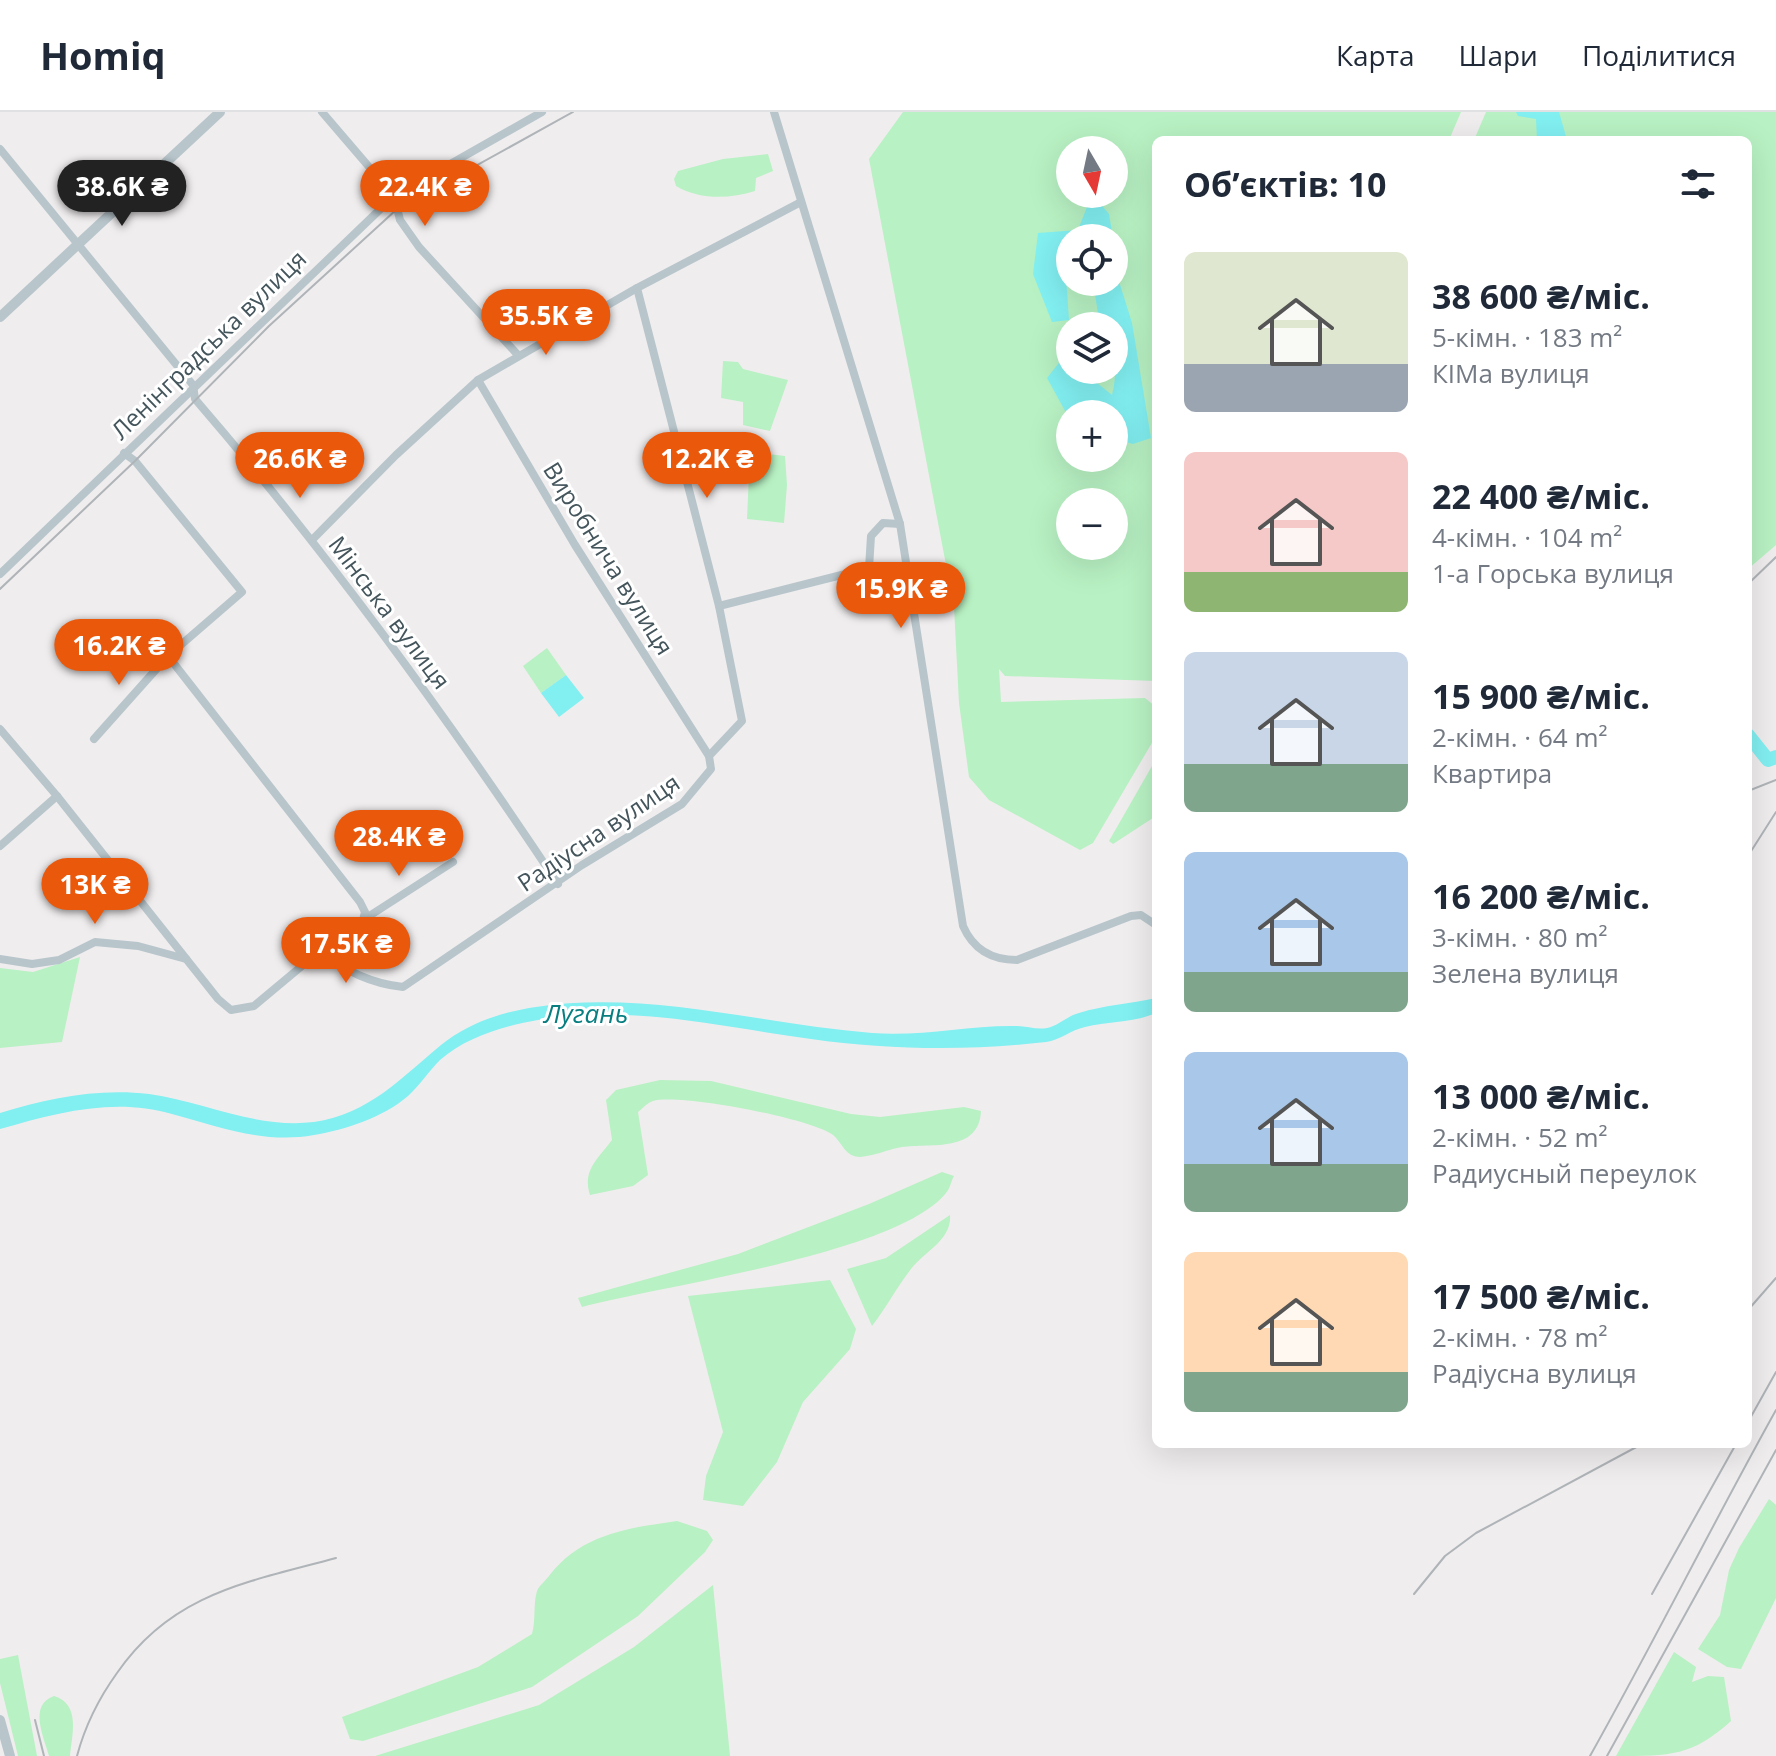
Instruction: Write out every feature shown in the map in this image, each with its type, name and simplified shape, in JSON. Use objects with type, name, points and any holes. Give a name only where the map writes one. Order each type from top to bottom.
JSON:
[{"type":"street","points":[[0,317],[220,112]]},
{"type":"street","points":[[322,112],[394,196],[400,220],[419,247],[517,354]]},
{"type":"street","name":"Ленінградська вулиця","points":[[0,574],[193,385],[394,196],[542,112]]},
{"type":"street","points":[[774,112],[900,524],[963,926],[971,943],[1001,960],[1017,960],[1131,916],[1141,915],[1152,922]]},
{"type":"street","name":"Мінська вулиця","points":[[0,149],[77,247],[193,385],[195,399],[312,540],[485,775],[558,884]]},
{"type":"street","points":[[312,540],[396,455],[478,380],[517,354],[801,202]]},
{"type":"street","points":[[637,288],[719,606],[869,568],[871,536],[883,523],[900,524]]},
{"type":"street","name":"Виробнича вулиця","points":[[478,380],[575,545],[709,756]]},
{"type":"street","points":[[94,739],[168,656],[242,592],[135,461],[124,453]]},
{"type":"street","name":"Радіусна вулиця","points":[[321,950],[333,962],[381,985],[403,987],[682,804],[711,769],[709,756],[742,721],[719,606]]},
{"type":"street","points":[[168,656],[360,902],[365,912],[363,920]]},
{"type":"street","points":[[0,729],[231,1010],[254,1006],[321,950],[453,862]]},
{"type":"street","points":[[0,846],[57,796]]},
{"type":"street","points":[[0,959],[32,964],[59,960],[95,942],[138,946],[187,959]]},
{"type":"street","points":[[0,1720],[10,1756]]},
{"type":"green space","points":[[903,112],[1461,112],[1451,136],[1152,136],[1152,681],[1005,676],[999,669],[1001,702],[1145,698],[1152,704],[1152,743],[1093,843],[1080,850],[989,800],[969,777],[959,703],[954,607],[869,159]]},
{"type":"green space","points":[[1486,112],[1776,112],[1776,545],[1752,566],[1752,136],[1476,136]]},
{"type":"green space","points":[[768,154],[773,171],[756,178],[755,191],[715,197],[695,194],[676,186],[674,179],[678,171],[723,159]]},
{"type":"green space","points":[[723,361],[738,362],[743,369],[788,380],[770,431],[743,425],[743,402],[721,398]]},
{"type":"green space","points":[[750,452],[785,456],[787,485],[784,523],[747,519]]},
{"type":"green space","points":[[547,648],[566,675],[541,693],[523,666]]},
{"type":"green space","points":[[1152,766],[1152,819],[1113,844],[1109,841]]},
{"type":"green space","points":[[80,957],[62,1042],[0,1048],[0,968],[33,972]]},
{"type":"green space","points":[[660,1080],[711,1081],[851,1114],[880,1117],[964,1107],[981,1111],[972,1134],[963,1140],[902,1147],[860,1157],[847,1152],[833,1135],[799,1121],[715,1104],[667,1099],[653,1101],[638,1112],[648,1175],[633,1186],[590,1195],[590,1172],[612,1140],[606,1100],[616,1090]]},
{"type":"green space","points":[[942,1172],[954,1176],[949,1189],[920,1215],[831,1250],[582,1307],[578,1298],[738,1254],[869,1204]]},
{"type":"green space","points":[[950,1215],[947,1231],[911,1269],[872,1326],[847,1269],[886,1258]]},
{"type":"green space","points":[[830,1280],[856,1329],[850,1349],[803,1402],[777,1462],[743,1506],[703,1500],[706,1476],[723,1432],[688,1296]]},
{"type":"green space","points":[[1769,1499],[1776,1505],[1776,1598],[1741,1669],[1727,1667],[1698,1649],[1720,1615],[1729,1570],[1739,1548]]},
{"type":"green space","points":[[677,1521],[707,1531],[713,1540],[705,1552],[638,1616],[532,1687],[363,1741],[350,1739],[342,1717],[478,1667],[532,1634],[538,1589],[576,1551],[623,1530]]},
{"type":"green space","points":[[713,1585],[730,1756],[375,1756],[539,1705],[634,1647]]},
{"type":"green space","points":[[1674,1652],[1696,1667],[1692,1682],[1708,1676],[1724,1677],[1731,1721],[1704,1741],[1680,1752],[1616,1756]]},
{"type":"green space","points":[[18,1655],[37,1756],[18,1756],[0,1683],[0,1659]]},
{"type":"green space","points":[[54,1696],[63,1700],[71,1713],[70,1756],[49,1756],[42,1731],[42,1706]]},
{"type":"water","points":[[1516,112],[1559,112],[1566,136],[1537,136],[1536,119],[1518,116]]},
{"type":"water","points":[[1087,208],[1104,208],[1109,214],[1111,224],[1080,224]]},
{"type":"water","points":[[1056,232],[1056,296],[1067,296],[1068,312],[1056,312],[1056,322],[1052,322],[1033,274],[1038,233]]},
{"type":"water","points":[[1095,296],[1124,296],[1132,323],[1151,438],[1128,443],[1128,400],[1059,400],[1047,378],[1056,367],[1056,384],[1098,384],[1112,395],[1114,384],[1128,384],[1128,312],[1098,312]]},
{"type":"water","points":[[566,675],[584,698],[559,717],[541,693]]},
{"type":"water","name":"Лугань","points":[[1152,999],[1152,1014],[1139,1019],[1085,1027],[1051,1041],[958,1048],[840,1043],[640,1016],[565,1016],[507,1027],[471,1040],[440,1060],[398,1104],[364,1122],[326,1133],[295,1137],[259,1136],[150,1109],[129,1107],[85,1109],[0,1129],[0,1113],[55,1099],[111,1092],[149,1094],[272,1122],[314,1122],[334,1118],[383,1093],[462,1030],[498,1015],[536,1007],[578,1003],[662,1005],[830,1029],[890,1034],[999,1026],[1040,1029],[1088,1010]]},
{"type":"waterway","points":[[1752,740],[1768,760],[1776,757]]},
{"type":"tram line","points":[[0,589],[135,461],[269,326],[396,210],[573,112]]},
{"type":"railway","points":[[1752,580],[1776,557]]},
{"type":"railway","points":[[1752,789],[1776,780]]},
{"type":"railway","points":[[1752,850],[1776,812]]},
{"type":"railway","points":[[1752,1305],[1776,1278]]},
{"type":"railway","points":[[1752,1415],[1776,1372]]},
{"type":"railway","points":[[1590,1756],[1776,1410]]},
{"type":"railway","points":[[1414,1594],[1445,1556],[1476,1533],[1635,1448]]},
{"type":"railway","points":[[1652,1594],[1734,1448]]},
{"type":"railway","points":[[1607,1756],[1776,1450]]},
{"type":"railway","points":[[77,1756],[88,1723],[110,1683],[139,1646],[162,1625],[214,1594],[336,1558]]},
{"type":"railway","points":[[35,1720],[44,1756]]}]
